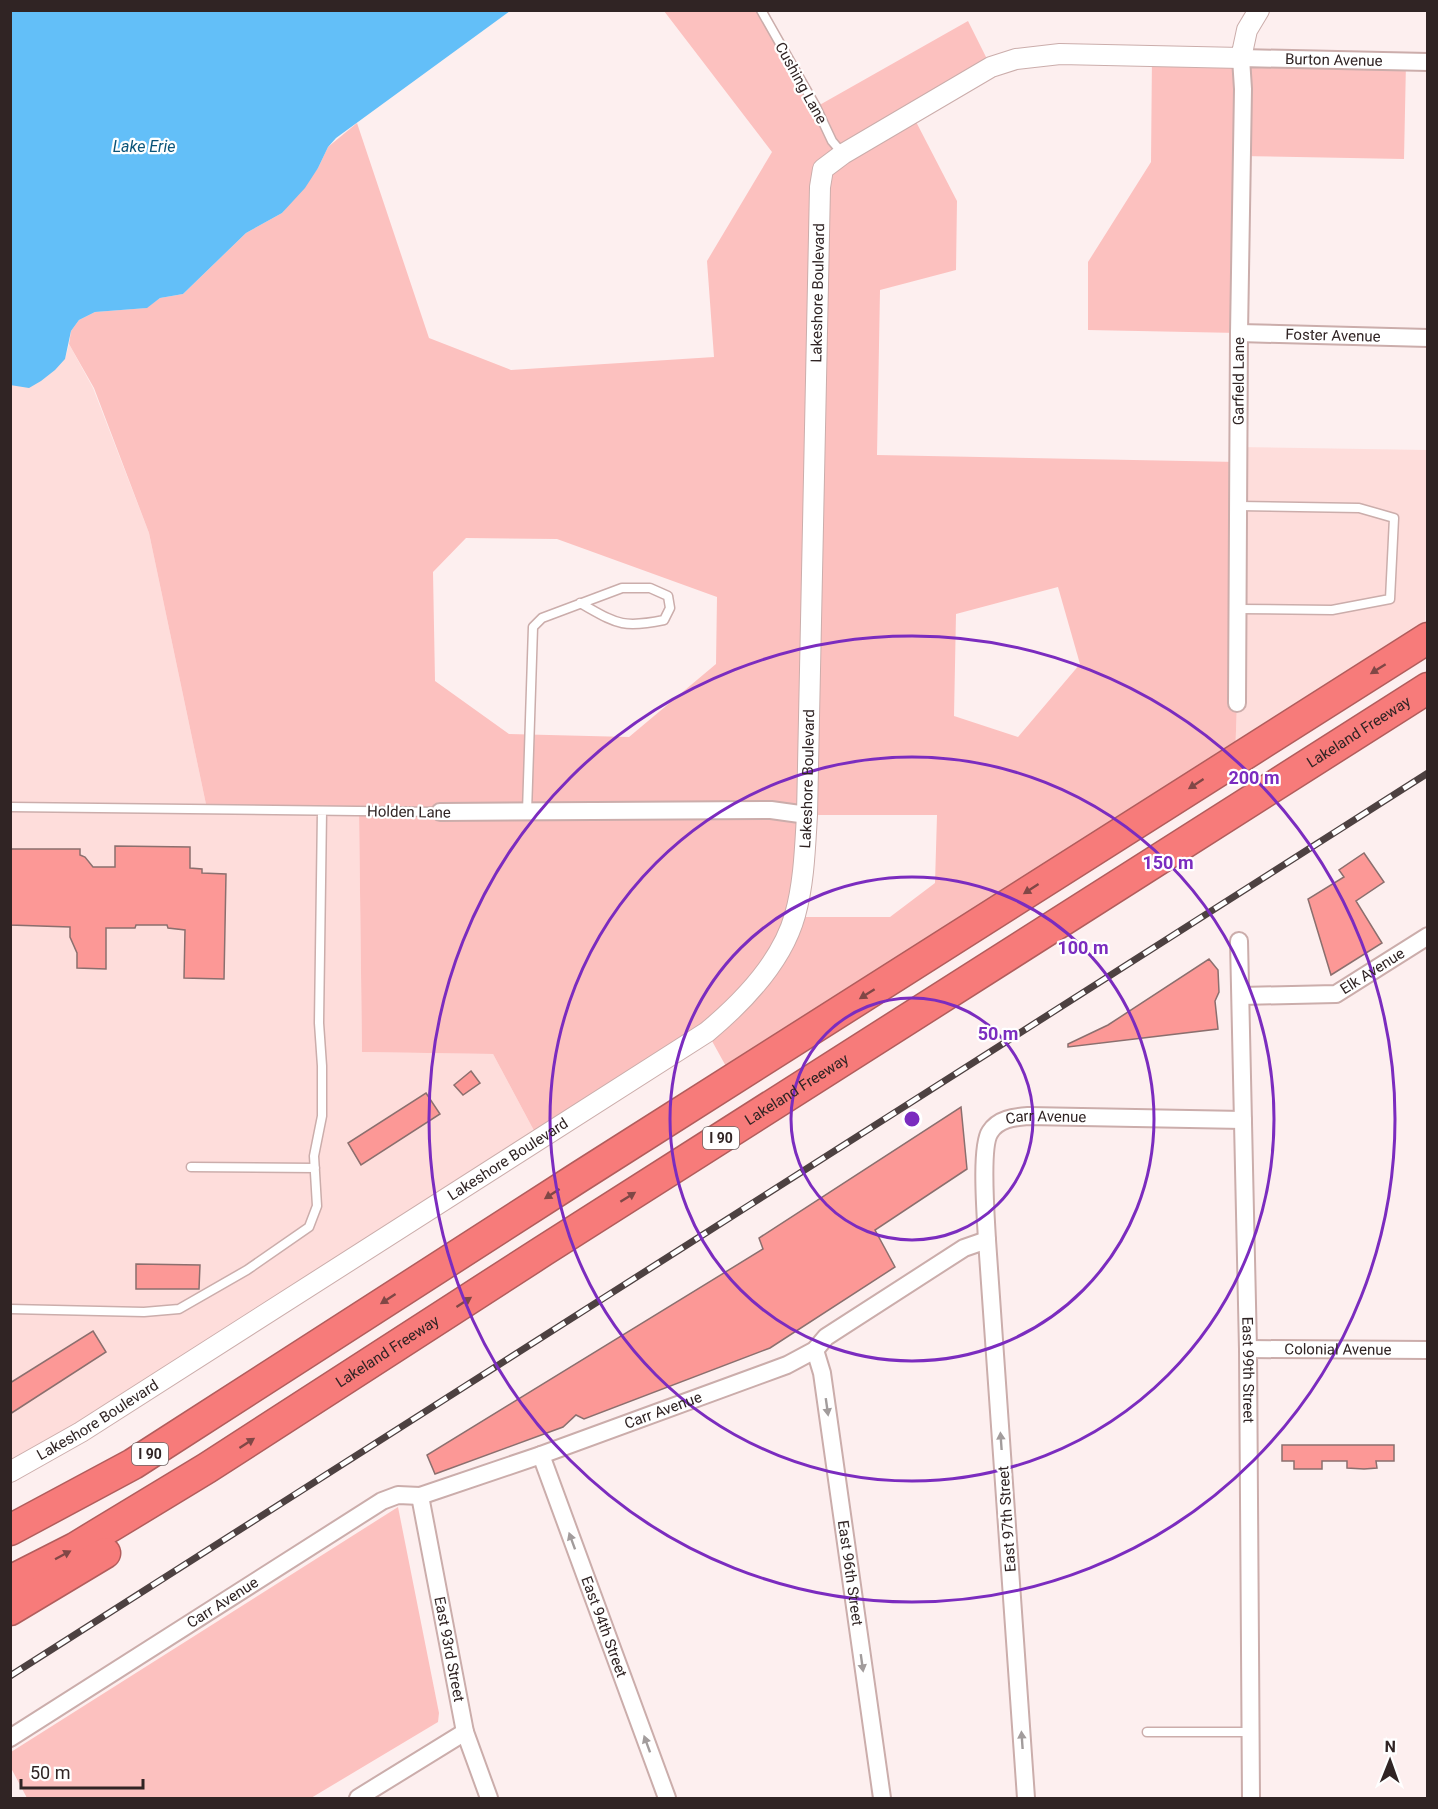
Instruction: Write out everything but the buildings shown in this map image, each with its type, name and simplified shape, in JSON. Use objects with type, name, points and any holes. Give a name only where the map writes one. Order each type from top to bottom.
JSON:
[{"type":"highway","name":"I 90","points":[[10,1530],[133,1464],[559,1190],[1428,638]]},
{"type":"highway","name":"Lakeland Freeway","points":[[10,1581],[75,1548],[207,1468],[543,1251],[1428,688]]},
{"type":"highway","points":[[10,1510],[67,1481],[165,1424],[284,1368]]},
{"type":"highway","points":[[10,1610],[106,1552],[207,1468]]},
{"type":"street","points":[[1241,58],[1247,30],[1259,10]]},
{"type":"street","name":"Lakeshore Boulevard","points":[[10,1472],[81,1431],[707,1032],[734,1010],[756,986],[778,952],[794,917],[802,879],[807,815],[819,188],[823,169],[843,154],[991,67],[1016,59],[1060,54],[1241,58]]},
{"type":"street","name":"Burton Avenue","points":[[1241,58],[1428,62]]},
{"type":"street","name":"Garfield Lane","points":[[1237,703],[1243,89],[1241,58]]},
{"type":"street","name":"Foster Avenue","points":[[1239,333],[1428,338]]},
{"type":"street","name":"Holden Lane","points":[[440,812],[771,810],[807,815]]},
{"type":"street","name":"Elk Avenue","points":[[1241,996],[1336,994],[1428,936]]},
{"type":"street","name":"East 99th Street","points":[[1239,942],[1248,1349],[1251,1798]]},
{"type":"street","name":"Carr Avenue","points":[[10,1738],[382,1501],[398,1495],[420,1497],[541,1455],[787,1365],[815,1350],[826,1337],[954,1254],[987,1240],[985,1153],[990,1132],[1007,1118],[1028,1116],[1244,1120]]},
{"type":"street","name":"East 97th Street","points":[[987,1240],[1026,1798]]},
{"type":"street","name":"Colonial Avenue","points":[[1248,1349],[1428,1350]]},
{"type":"street","name":"East 96th Street","points":[[815,1350],[822,1373],[882,1798]]},
{"type":"street","name":"East 94th Street","points":[[541,1455],[667,1798]]},
{"type":"street","name":"East 93rd Street","points":[[420,1497],[465,1732],[489,1798]]},
{"type":"street","points":[[358,1798],[465,1732]]},
{"type":"lane","name":"Cushing Lane","points":[[761,10],[816,107],[832,141],[843,154]]},
{"type":"lane","points":[[1238,506],[1359,508],[1394,518],[1390,599],[1332,610],[1238,609]]},
{"type":"lane","points":[[527,813],[533,627],[542,618],[580,603],[622,588],[650,588],[668,596],[670,608],[664,620],[638,625],[615,623],[580,603]]},
{"type":"lane","name":"Holden Lane","points":[[10,807],[440,812]]},
{"type":"lane","points":[[10,1309],[144,1312],[179,1309],[247,1270],[309,1227],[316,1206],[314,1156],[322,1116],[319,1023],[322,811]]},
{"type":"lane","points":[[191,1167],[315,1168]]},
{"type":"lane","points":[[1147,1732],[1251,1732]]},
{"type":"shaded area","points":[[664,11],[761,11],[816,107],[968,21],[991,67],[912,114],[957,201],[956,270],[880,290],[877,455],[1238,462],[1235,759],[733,1079],[707,1032],[539,1140],[493,1054],[362,1052],[359,811],[207,809],[149,533],[94,388],[69,344],[71,331],[79,320],[95,312],[146,308],[160,298],[183,294],[246,233],[282,213],[318,168],[328,147],[357,123],[429,338],[511,370],[714,357],[707,261],[772,152]],"holes":[[[466,538],[557,539],[717,597],[716,664],[629,737],[509,734],[435,681],[433,572]],[[1058,587],[1080,664],[1018,737],[954,716],[956,614]],[[807,815],[937,815],[935,883],[890,917],[795,917]]]},
{"type":"shaded area","points":[[1152,56],[1406,62],[1404,159],[1240,156],[1239,333],[1088,330],[1088,262],[1151,162]]},
{"type":"shaded area","points":[[69,344],[93,388],[149,533],[207,809],[359,811],[362,1052],[493,1054],[539,1140],[11,1472],[11,385],[65,359]]},
{"type":"shaded area","points":[[1238,447],[1427,450],[1427,536],[1425,639],[1235,759],[1237,703]]},
{"type":"shaded area","points":[[398,1507],[439,1713],[438,1722],[311,1798],[27,1798],[11,1768],[11,1752]]},
{"type":"water","name":"Lake Erie","points":[[10,11],[510,11],[336,138],[328,147],[305,188],[282,213],[246,233],[183,294],[160,298],[147,308],[95,312],[79,320],[71,331],[65,359],[55,370],[29,388],[10,385]]},
{"type":"railway","points":[[10,1676],[1428,773]]}]
